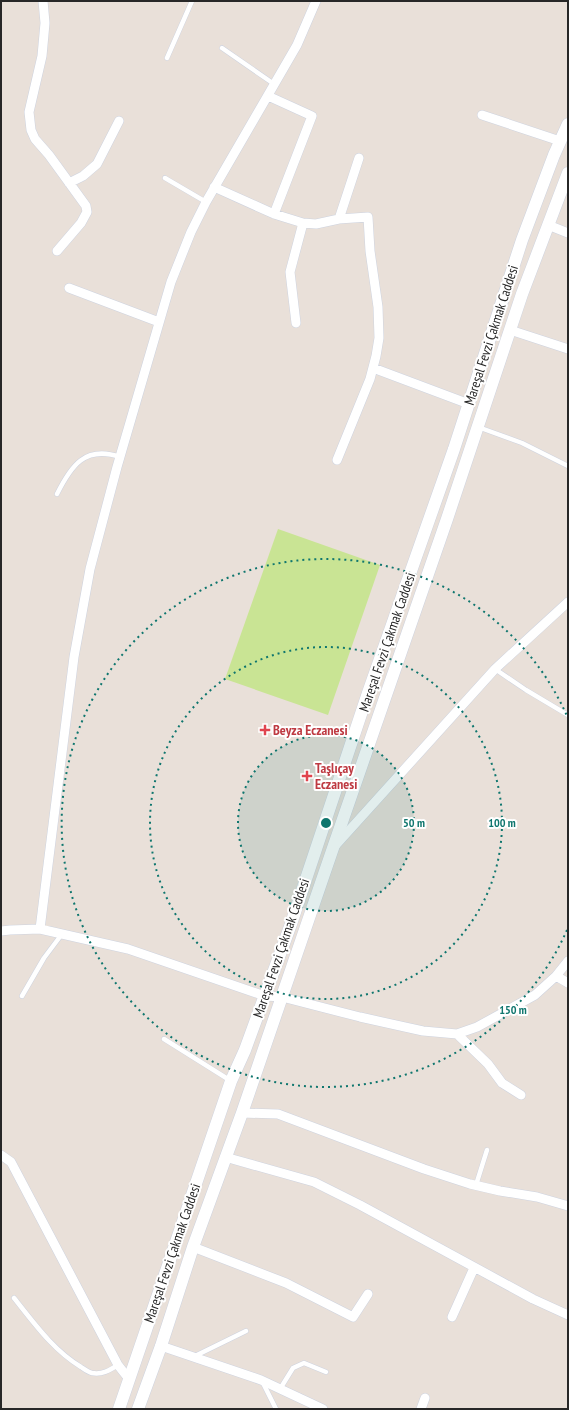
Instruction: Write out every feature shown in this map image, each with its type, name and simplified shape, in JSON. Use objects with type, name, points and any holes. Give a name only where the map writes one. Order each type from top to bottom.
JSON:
[{"type":"street","points":[[43,1],[45,23],[42,56],[29,112],[31,130],[35,139],[49,154],[86,206],[87,212],[82,223],[57,251]]},
{"type":"street","points":[[40,929],[76,650],[90,569],[120,457],[159,322],[171,282],[191,232],[214,187],[297,45],[316,1]]},
{"type":"street","points":[[268,96],[312,116],[274,214]]},
{"type":"street","points":[[482,115],[560,141]]},
{"type":"street","points":[[69,183],[83,176],[97,164],[119,121]]},
{"type":"street","name":"Mareşal Fevzi Çakmak Caddesi","points":[[119,1409],[230,1081],[245,1050],[291,924],[368,693],[469,404],[522,240],[568,124]]},
{"type":"street","points":[[339,219],[359,158]]},
{"type":"street","name":"Mareşal Fevzi Çakmak Caddesi","points":[[138,1409],[161,1346],[193,1247],[242,1113],[282,997],[510,330],[568,173]]},
{"type":"street","points":[[214,187],[274,214],[303,223],[316,224],[339,219],[368,217],[370,251],[378,308],[379,338],[370,378],[337,460]]},
{"type":"street","points":[[296,323],[290,272],[303,223]]},
{"type":"street","points":[[548,225],[568,233]]},
{"type":"street","points":[[69,288],[159,322]]},
{"type":"street","points":[[510,330],[568,349]]},
{"type":"street","points":[[373,368],[469,404]]},
{"type":"street","points":[[333,848],[495,668],[568,602]]},
{"type":"street","points":[[1,931],[40,929],[128,949],[265,996],[282,997],[360,1017],[424,1031],[457,1034],[477,1027],[535,996],[568,962]]},
{"type":"street","points":[[556,976],[568,983]]},
{"type":"street","points":[[457,1034],[488,1064],[502,1083],[521,1095]]},
{"type":"street","points":[[242,1113],[278,1114],[424,1169],[476,1185],[500,1191],[537,1197],[568,1206]]},
{"type":"street","points":[[1,1155],[11,1162],[118,1365],[129,1379]]},
{"type":"street","points":[[225,1158],[314,1182],[360,1205],[533,1299],[568,1315]]},
{"type":"street","points":[[193,1247],[286,1283],[353,1317],[368,1294]]},
{"type":"street","points":[[452,1317],[474,1268]]},
{"type":"street","points":[[161,1346],[195,1356],[261,1380],[323,1409]]},
{"type":"street","points":[[421,1409],[425,1398]]},
{"type":"lane","points":[[167,58],[192,1]]},
{"type":"lane","points":[[222,48],[274,84]]},
{"type":"lane","points":[[164,178],[206,202]]},
{"type":"lane","points":[[478,427],[522,443],[568,466]]},
{"type":"lane","points":[[57,494],[68,472],[78,462],[90,455],[101,453],[109,453],[120,457]]},
{"type":"lane","points":[[495,668],[526,690],[568,715]]},
{"type":"lane","points":[[22,996],[44,958],[62,934]]},
{"type":"lane","points":[[164,1039],[230,1081]]},
{"type":"lane","points":[[476,1185],[487,1150]]},
{"type":"lane","points":[[14,1298],[43,1335],[72,1361],[90,1372],[96,1373],[108,1371],[118,1365]]},
{"type":"lane","points":[[195,1356],[246,1331]]},
{"type":"lane","points":[[280,1389],[293,1368],[304,1363],[326,1372]]},
{"type":"lane","points":[[261,1380],[276,1409]]},
{"type":"green space","points":[[278,529],[380,565],[328,715],[225,679]]},
{"type":"place","name":"Beyza Eczanesi","points":[[265,730]]},
{"type":"place","name":"Taşlıçay Eczanesi","points":[[307,776]]}]
